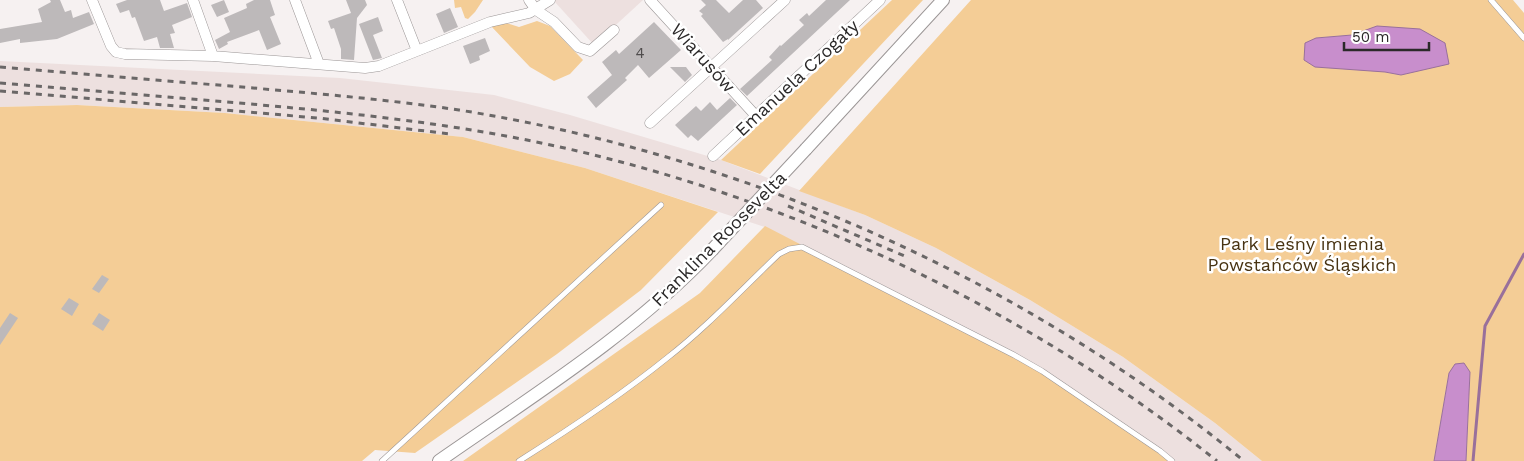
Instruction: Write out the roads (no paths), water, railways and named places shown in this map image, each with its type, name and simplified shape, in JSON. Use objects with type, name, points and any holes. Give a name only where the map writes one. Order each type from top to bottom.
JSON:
[{"type":"street","points":[[92,0],[111,46],[116,52],[125,54],[213,56],[372,68],[490,22],[536,10],[550,0]]},
{"type":"street","points":[[193,0],[213,56]]},
{"type":"street","points":[[294,0],[318,64]]},
{"type":"street","points":[[397,0],[416,51]]},
{"type":"street","points":[[529,0],[536,10],[554,22],[578,47],[584,50],[590,51],[614,30]]},
{"type":"street","name":"Wiarusów","points":[[650,0],[756,116]]},
{"type":"street","points":[[650,124],[785,0]]},
{"type":"street","name":"Emanuela Czogały","points":[[713,156],[880,0]]},
{"type":"street","name":"Franklina Roosevelta","points":[[439,461],[643,316],[712,250],[943,0]]},
{"type":"lane","points":[[1491,0],[1524,38]]},
{"type":"lane","points":[[382,461],[660,205]]},
{"type":"lane","points":[[520,461],[570,429],[668,358],[703,328],[779,254],[789,249],[802,247],[1014,355],[1089,403],[1172,461]]},
{"type":"waterway","points":[[1473,461],[1485,326],[1524,254]]},
{"type":"railway","points":[[0,67],[433,106],[566,131],[671,158],[774,193],[875,234],[973,281],[1067,335],[1158,395],[1244,461]]},
{"type":"railway","points":[[0,83],[297,108],[437,125],[506,136],[601,157],[696,184],[789,217],[881,255],[970,299],[1056,348],[1139,402],[1217,461]]},
{"type":"railway","points":[[0,91],[318,118],[450,134]]},
{"type":"railway","points":[[788,206],[907,257]]},
{"type":"park label","name":"Park Leśny imienia Powstańców Śląskich","points":[[1302,254]]}]
